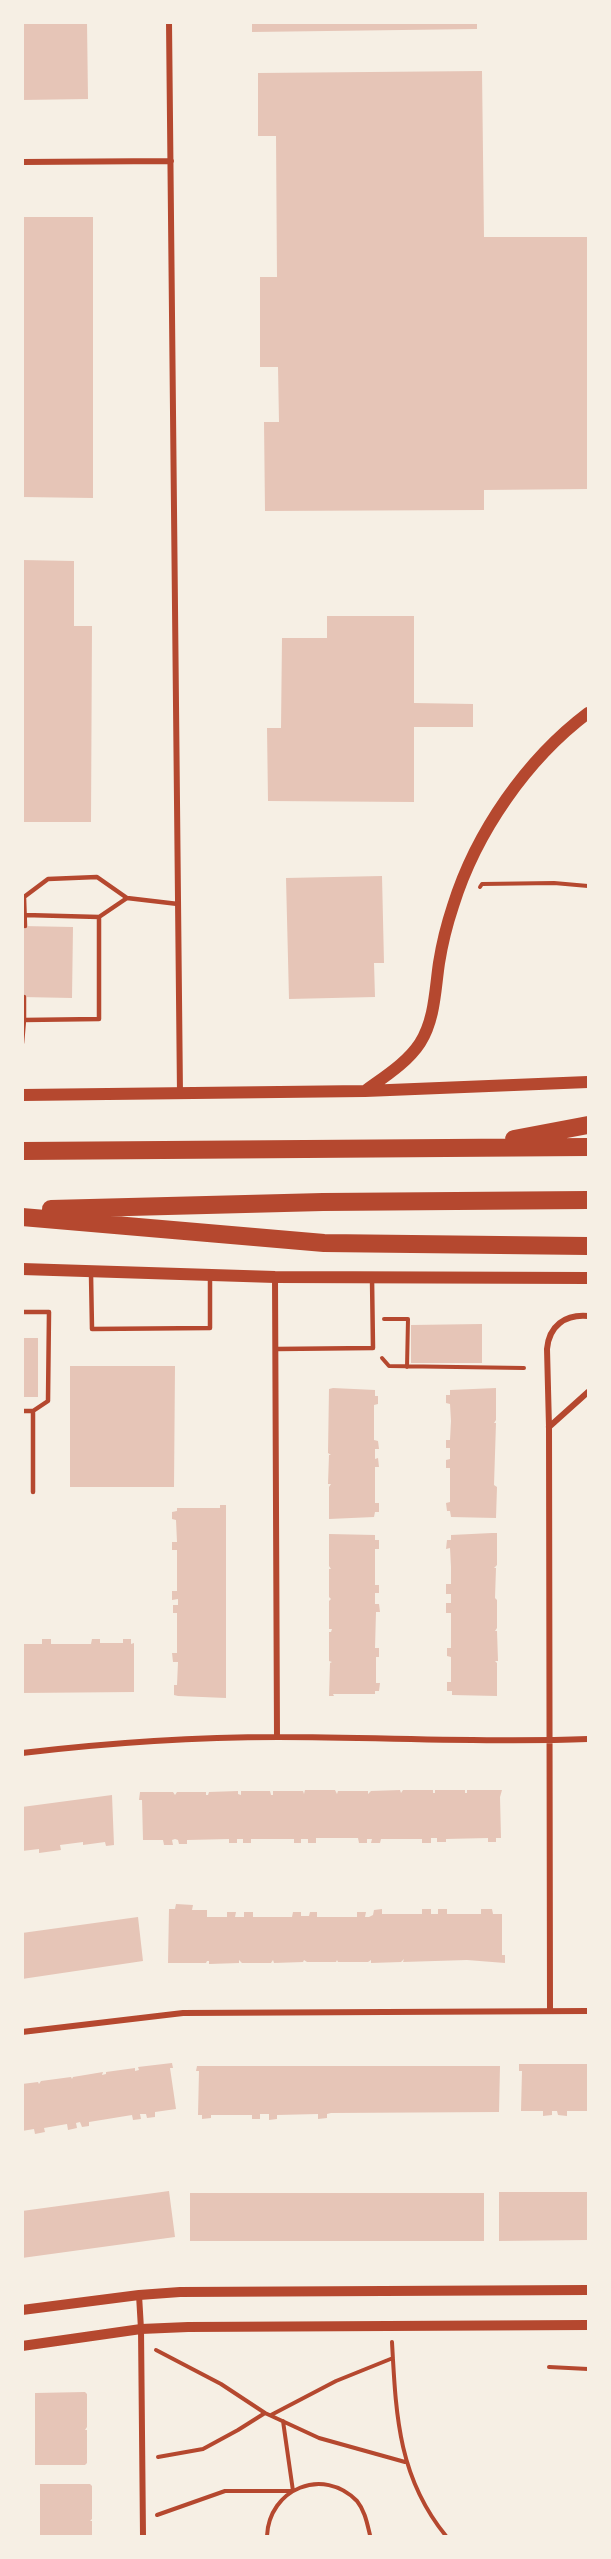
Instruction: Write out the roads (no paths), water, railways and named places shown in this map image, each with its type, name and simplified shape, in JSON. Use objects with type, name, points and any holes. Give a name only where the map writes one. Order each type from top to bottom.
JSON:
[{"type":"highway","points":[[465,1149],[588,1125]]},
{"type":"highway","points":[[22,1151],[588,1147]]},
{"type":"highway","points":[[22,1210],[323,1202],[588,1200]]},
{"type":"highway","points":[[22,1217],[324,1243],[588,1246]]},
{"type":"main road","points":[[365,1091],[407,1058],[420,1044],[434,1004],[439,961],[453,905],[476,850],[508,800],[541,756],[561,735],[588,713]]},
{"type":"main road","points":[[22,1095],[365,1091],[588,1082]]},
{"type":"main road","points":[[22,1269],[275,1277],[588,1278]]},
{"type":"street","points":[[170,22],[180,1094]]},
{"type":"street","points":[[22,162],[171,160]]},
{"type":"street","points":[[275,1277],[277,1737]]},
{"type":"street","points":[[550,2011],[547,1340],[557,1324],[565,1319],[588,1316]]},
{"type":"street","points":[[549,1427],[588,1392]]},
{"type":"street","points":[[22,1754],[171,1740],[277,1737],[588,1739]]},
{"type":"street","points":[[22,2032],[183,2013],[588,2011]]},
{"type":"street","points":[[22,2310],[180,2292],[588,2290]]},
{"type":"street","points":[[138,2295],[141,2329],[142,2536]]},
{"type":"street","points":[[22,2346],[141,2329],[588,2325]]},
{"type":"lane","points":[[25,926],[24,897],[48,879],[97,877],[127,898],[178,904]]},
{"type":"lane","points":[[25,915],[99,917],[127,898]]},
{"type":"lane","points":[[24,1020],[99,1019],[99,917]]},
{"type":"lane","points":[[22,1043],[24,997]]},
{"type":"lane","points":[[92,1271],[92,1329],[210,1328],[210,1275]]},
{"type":"lane","points":[[276,1349],[373,1348],[372,1278]]},
{"type":"lane","points":[[22,1312],[49,1312],[48,1401],[33,1411],[22,1411]]},
{"type":"lane","points":[[33,1411],[33,1492]]}]
